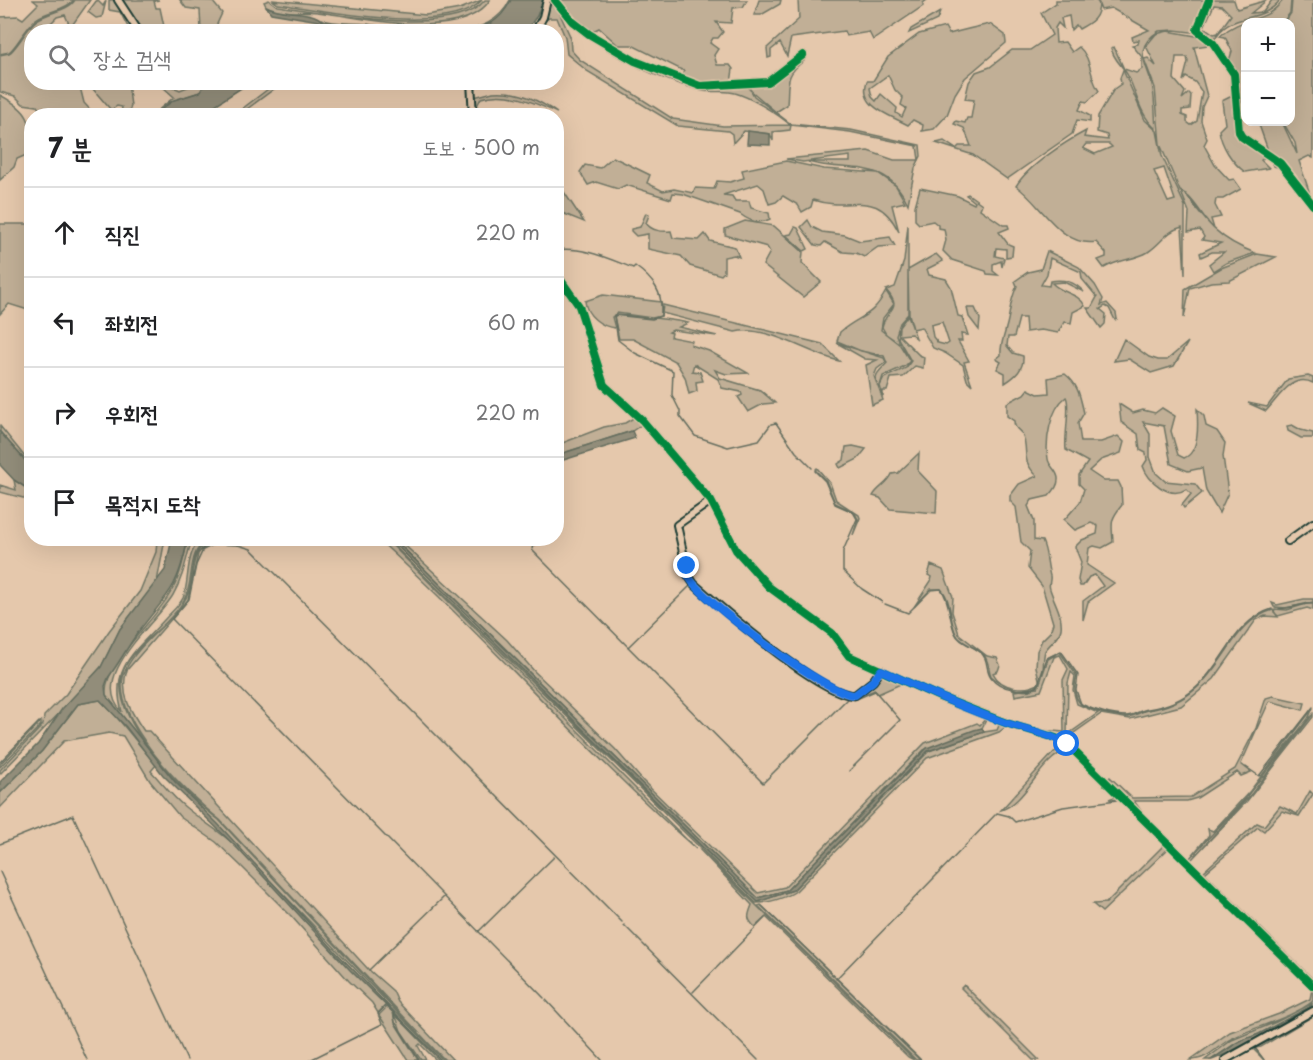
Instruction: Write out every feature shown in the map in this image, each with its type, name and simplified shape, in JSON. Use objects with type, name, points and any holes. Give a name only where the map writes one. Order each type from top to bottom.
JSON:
[{"type":"street","points":[[118,0],[134,24]]},
{"type":"street","points":[[538,24],[547,0]]},
{"type":"street","points":[[555,0],[580,28],[627,56],[664,75],[700,86],[768,82],[803,55]]},
{"type":"street","points":[[1209,0],[1197,30],[1214,43],[1234,74],[1239,132],[1242,137],[1280,163],[1313,205]]},
{"type":"street","points":[[471,90],[473,108]]},
{"type":"street","points":[[564,284],[579,306],[604,385],[642,420],[711,501],[736,550],[769,587],[832,633],[849,656],[940,697],[1006,723],[1056,738],[1067,744],[1313,987]]},
{"type":"street","points":[[711,501],[677,525],[688,575],[694,584],[791,663],[842,693],[855,695],[873,681],[881,670]]},
{"type":"street","points":[[1288,541],[1313,523]]},
{"type":"street","points":[[1225,1060],[1313,1011]]},
{"type":"shaded area","points":[[33,0],[74,0],[36,19],[32,24],[24,24],[24,34],[12,50],[0,54],[0,17],[18,16],[23,19],[38,4]]},
{"type":"shaded area","points":[[75,0],[90,0],[73,24],[69,24],[65,15],[57,17],[51,24],[33,24],[37,20],[72,4]]},
{"type":"shaded area","points":[[97,0],[103,6],[106,1],[102,17],[96,18],[88,12]]},
{"type":"shaded area","points":[[109,0],[116,0],[132,24],[126,24],[120,12],[109,10]]},
{"type":"shaded area","points":[[120,0],[159,0],[154,1],[156,8],[160,8],[163,24],[139,24]]},
{"type":"shaded area","points":[[180,0],[212,1],[222,13],[217,24],[201,24],[200,10],[186,8]]},
{"type":"shaded area","points":[[269,0],[277,6],[315,12],[279,11],[266,6],[264,2]]},
{"type":"shaded area","points":[[272,0],[426,15],[460,9],[482,0],[466,11],[443,17],[416,19],[354,15],[278,4]]},
{"type":"shaded area","points":[[485,0],[490,0],[476,13],[457,21],[434,24],[384,22],[342,16],[418,21],[446,19],[469,12]]},
{"type":"shaded area","points":[[510,0],[511,2],[497,20],[486,24],[499,15]]},
{"type":"shaded area","points":[[511,0],[543,0],[531,24],[489,24]]},
{"type":"shaded area","points":[[548,0],[553,0],[565,13],[601,42],[668,79],[706,89],[748,85],[754,96],[791,124],[851,130],[920,145],[921,156],[919,160],[917,146],[850,132],[791,125],[790,130],[773,132],[773,141],[770,134],[744,131],[733,143],[732,134],[728,131],[678,126],[587,71],[567,54],[564,24],[560,24],[557,18],[549,18],[541,23]],"holes":[[[559,12],[590,38],[624,60],[660,77],[698,90],[741,95],[772,111],[790,125],[723,126],[673,119],[580,60],[571,50],[570,36]]]},
{"type":"shaded area","points":[[556,0],[747,0],[743,7],[733,8],[731,23],[716,22],[723,32],[718,38],[713,38],[710,43],[718,49],[714,55],[717,65],[730,65],[733,69],[731,83],[708,87],[680,79],[684,71],[632,45],[618,45],[599,28],[589,33]]},
{"type":"shaded area","points":[[759,0],[781,0],[780,4],[761,15],[754,15]]},
{"type":"shaded area","points":[[798,0],[927,0],[923,6],[873,40],[869,32],[846,36],[844,31],[791,38],[787,56],[780,43],[771,50],[771,57],[768,58],[767,48],[799,19]]},
{"type":"shaded area","points":[[1056,0],[1095,0],[1099,3],[1096,16],[1079,29],[1076,25],[1071,30],[1069,16],[1061,18],[1063,28],[1058,23],[1055,28],[1056,43],[1065,42],[1072,52],[1079,47],[1083,51],[1099,91],[1087,102],[1083,101],[1079,110],[1090,116],[1090,122],[1077,120],[1072,134],[1007,179],[973,155],[936,143],[944,141],[956,149],[959,146],[971,146],[964,128],[954,124],[956,121],[965,123],[967,118],[971,118],[974,100],[965,99],[969,82],[976,72],[990,67],[1012,50],[1030,50],[1052,35],[1041,13],[1056,3]]},
{"type":"shaded area","points":[[1097,0],[1208,0],[1199,33],[1159,31],[1145,45],[1143,52],[1153,90],[1156,129],[1142,111],[1128,76],[1111,48],[1114,47],[1124,69],[1136,73],[1142,69],[1142,57],[1132,45],[1138,44],[1139,40],[1133,41],[1132,37],[1149,30],[1111,8],[1101,10]]},
{"type":"shaded area","points":[[1210,0],[1234,0],[1237,9],[1267,0],[1251,13],[1263,12],[1272,0],[1280,0],[1264,13],[1241,18],[1227,25],[1213,42],[1201,34],[1199,21]],"holes":[[[1214,5],[1222,6],[1231,15],[1218,33],[1214,34],[1204,27]]]},
{"type":"shaded area","points":[[1283,0],[1291,0],[1290,13],[1286,18],[1258,18],[1276,8]]},
{"type":"shaded area","points":[[1292,0],[1313,0],[1313,158],[1309,156],[1299,161],[1313,203],[1269,153],[1259,126],[1284,126],[1297,154],[1295,143],[1285,126],[1295,126],[1295,18],[1288,18],[1291,13]]},
{"type":"shaded area","points":[[266,6],[281,11],[304,13],[324,22],[348,24],[317,24],[319,21],[271,13]]},
{"type":"shaded area","points":[[940,12],[937,20],[909,33],[911,29]]},
{"type":"shaded area","points":[[321,19],[338,23],[367,24],[343,24],[324,22]]},
{"type":"shaded area","points":[[990,24],[1005,35],[1006,43],[965,78],[955,94],[947,115],[934,129],[922,131],[923,125],[913,120],[908,125],[871,104],[865,90],[867,81],[873,81],[888,57],[919,34],[945,27],[949,34]],"holes":[[[888,75],[895,90],[903,98],[901,105],[906,108],[902,117],[896,113],[897,108],[881,94],[876,101],[872,97],[870,88]]]},
{"type":"shaded area","points":[[1241,24],[1241,101],[1237,101],[1237,85],[1225,57],[1230,58],[1232,51],[1225,37],[1220,36]]},
{"type":"shaded area","points":[[1168,31],[1207,38],[1216,51],[1208,45],[1194,47],[1207,96],[1202,107],[1201,121],[1207,139],[1204,145],[1215,165],[1229,180],[1234,179],[1241,189],[1223,199],[1216,199],[1215,205],[1221,217],[1211,219],[1214,229],[1194,203],[1180,191],[1160,144],[1155,88],[1144,59],[1148,58],[1156,66],[1146,46],[1156,34]],"holes":[[[1176,57],[1187,57],[1188,62],[1183,81],[1186,77],[1195,82],[1202,92],[1197,121],[1191,125],[1187,122],[1187,117],[1182,115],[1182,110],[1190,109],[1191,95],[1189,93],[1182,99],[1185,92],[1174,79]]]},
{"type":"shaded area","points":[[24,35],[24,90],[81,90],[84,103],[89,108],[38,108],[23,104],[15,96],[0,92],[0,55],[12,51]]},
{"type":"shaded area","points":[[801,58],[804,61],[790,76],[787,105],[776,112],[749,89],[749,84],[769,82]]},
{"type":"shaded area","points":[[1123,70],[1145,120],[1157,131],[1162,156],[1185,206],[1185,275],[1182,227],[1172,231],[1148,252],[1104,268],[1098,260],[1106,257],[1106,253],[1096,242],[1084,242],[1062,231],[1016,186],[1038,163],[1086,131],[1084,137],[1108,140],[1107,135],[1097,132],[1098,116],[1114,89],[1121,84],[1120,78]],"holes":[[[1086,144],[1109,144],[1112,147],[1095,154],[1083,148]],[[1164,168],[1175,200],[1168,202],[1154,171]]]},
{"type":"shaded area","points":[[94,90],[129,90],[130,108],[117,106],[109,108]]},
{"type":"shaded area","points":[[166,90],[201,90],[161,108],[174,97]]},
{"type":"shaded area","points":[[201,90],[238,90],[211,108],[163,108],[174,100]]},
{"type":"shaded area","points":[[267,90],[273,90],[248,108],[243,108]]},
{"type":"shaded area","points":[[493,92],[510,93],[527,97],[549,108],[501,95],[481,98],[475,108],[474,97]]},
{"type":"shaded area","points":[[1236,94],[1238,132],[1283,169],[1274,166],[1267,156],[1261,160],[1269,168],[1245,172],[1228,153],[1219,130],[1225,124],[1222,101]]},
{"type":"shaded area","points":[[0,95],[18,106],[24,114],[24,156],[17,159],[14,167],[0,180]]},
{"type":"shaded area","points":[[748,131],[770,134],[770,145],[747,144]]},
{"type":"shaded area","points":[[868,151],[894,160],[919,160],[915,168],[908,204],[899,189],[889,179],[878,173],[808,162],[850,162],[850,156],[803,162],[786,159]]},
{"type":"shaded area","points":[[613,157],[650,175],[647,183],[663,191],[674,189],[693,193],[695,188],[714,189],[717,181],[730,182],[744,178],[742,170],[786,161],[824,169],[878,173],[896,186],[905,202],[892,205],[899,232],[881,209],[872,205],[827,203],[813,200],[811,207],[802,212],[798,205],[783,196],[769,204],[764,189],[758,184],[723,195],[732,196],[735,201],[749,201],[751,208],[769,213],[770,219],[762,222],[683,194],[673,193],[671,199],[626,185],[618,189],[596,182],[588,185],[580,172],[585,165],[600,168]]},
{"type":"shaded area","points":[[920,188],[958,196],[974,204],[975,202],[966,195],[968,194],[982,204],[980,209],[1003,225],[1008,225],[1009,228],[999,232],[1008,244],[1013,246],[1012,256],[1006,257],[1006,249],[996,248],[995,256],[1004,258],[1002,267],[1001,261],[993,264],[993,271],[998,275],[987,274],[986,271],[952,260],[943,251],[946,240],[944,229],[938,228],[933,221],[919,224],[915,220],[915,206]]},
{"type":"shaded area","points":[[564,192],[584,222],[564,214]]},
{"type":"shaded area","points":[[1181,192],[1186,194],[1223,237],[1255,253],[1226,263],[1213,271],[1209,264],[1224,252],[1212,252],[1201,257],[1200,253],[1221,243],[1202,240],[1204,237],[1200,230],[1188,232],[1189,212]]},
{"type":"shaded area","points":[[646,213],[649,215],[646,223],[648,226],[661,231],[671,231],[673,238],[699,240],[705,234],[710,241],[735,247],[739,257],[734,255],[724,257],[724,272],[721,275],[690,266],[681,256],[648,249],[648,234],[636,236],[631,231],[631,229],[640,227]]},
{"type":"shaded area","points":[[808,220],[812,227],[822,232],[845,235],[860,241],[890,237],[895,246],[878,247],[864,257],[856,253],[843,252],[825,242],[821,246],[815,245],[801,227]]},
{"type":"shaded area","points":[[745,221],[774,226],[803,252],[802,263],[821,282],[803,297],[763,265],[770,252],[767,247],[725,235],[725,229]]},
{"type":"shaded area","points":[[0,224],[24,224],[24,309],[9,304],[0,314]]},
{"type":"shaded area","points":[[908,225],[908,314],[900,323],[896,335],[898,340],[899,327],[908,315],[916,338],[911,334],[899,335],[919,355],[924,357],[923,368],[915,366],[903,377],[891,378],[887,391],[883,391],[883,397],[880,386],[884,378],[906,368],[911,361],[899,340],[899,343],[886,334],[882,327],[894,305],[886,290],[895,287],[904,261]]},
{"type":"shaded area","points":[[795,227],[798,228],[808,249],[804,251],[786,235],[791,234]]},
{"type":"shaded area","points":[[1047,251],[1079,267],[1095,285],[1103,299],[1101,305],[1107,303],[1116,313],[1117,319],[1115,320],[1109,308],[1105,306],[1100,309],[1106,314],[1105,324],[1101,328],[1087,308],[1091,308],[1097,297],[1082,279],[1081,272],[1050,258],[1047,274],[1041,285],[1049,286],[1050,281],[1055,280],[1073,283],[1084,292],[1064,282],[1052,283],[1074,295],[1085,306],[1073,312],[1071,323],[1064,322],[1058,333],[1041,330],[1026,332],[1025,318],[1019,318],[1014,337],[1008,337],[1007,346],[1013,353],[1023,356],[1022,365],[1016,375],[1005,383],[1005,373],[997,369],[1001,362],[996,359],[1001,355],[1011,302],[1017,286],[1015,281],[1028,272],[1041,269]]},
{"type":"shaded area","points":[[936,254],[943,261],[927,269],[929,275],[946,279],[951,287],[958,316],[962,317],[968,335],[961,334],[962,341],[958,341],[969,361],[964,362],[972,385],[967,380],[963,365],[933,348],[921,327],[913,329],[909,314],[908,270]],"holes":[[[942,322],[949,343],[946,345],[938,343],[933,337],[931,325]]]},
{"type":"shaded area","points":[[1257,254],[1276,257],[1229,281],[1211,282],[1190,288],[1184,318],[1185,289],[1221,268]]},
{"type":"shaded area","points":[[886,291],[894,304],[883,318],[881,330],[900,345],[910,361],[905,366],[883,376],[879,389],[876,377],[887,363],[884,356],[861,351],[837,341],[840,332],[871,311]]},
{"type":"shaded area","points":[[603,295],[661,302],[661,316],[652,318],[617,313],[612,317],[615,328],[605,325],[592,316],[585,301]]},
{"type":"shaded area","points":[[663,305],[822,344],[839,361],[760,332],[735,332],[662,313]]},
{"type":"shaded area","points":[[967,308],[975,308],[980,319],[979,330],[969,317]]},
{"type":"shaded area","points":[[617,315],[679,321],[688,323],[679,327],[717,336],[673,330],[669,332],[672,333],[671,337],[692,341],[691,345],[709,351],[748,373],[726,374],[715,370],[720,378],[760,390],[775,403],[763,404],[748,412],[738,397],[742,395],[741,392],[722,388],[718,379],[694,364],[692,371],[700,372],[703,381],[696,382],[697,391],[689,394],[685,377],[676,362],[633,339],[619,339],[614,317]]},
{"type":"shaded area","points":[[1124,339],[1149,357],[1158,360],[1167,360],[1188,342],[1174,366],[1151,373],[1129,359],[1114,361]]},
{"type":"shaded area","points":[[837,343],[884,358],[886,362],[877,369],[874,376],[883,400],[872,405],[866,365],[877,360],[865,359]]},
{"type":"shaded area","points":[[1065,374],[1076,387],[1084,413],[1078,423],[1081,442],[1101,442],[1118,436],[1124,442],[1121,453],[1101,460],[1089,471],[1104,481],[1118,481],[1121,487],[1122,505],[1112,522],[1113,542],[1102,548],[1094,546],[1089,548],[1087,565],[1114,583],[1088,602],[1083,620],[1083,601],[1103,586],[1095,575],[1089,577],[1083,586],[1080,586],[1078,580],[1081,562],[1075,547],[1082,540],[1097,534],[1098,526],[1091,523],[1075,530],[1064,520],[1080,502],[1084,489],[1079,484],[1079,475],[1088,462],[1066,450],[1068,406],[1066,397],[1052,417],[1047,443],[1048,459],[1057,474],[1057,484],[1049,496],[1032,500],[1028,506],[1034,521],[1034,540],[1042,541],[1045,549],[1050,578],[1049,587],[1061,624],[1058,635],[1045,651],[1040,682],[1036,667],[1037,651],[1042,640],[1050,632],[1053,623],[1042,586],[1028,568],[1030,551],[1021,542],[1016,507],[1010,501],[1010,496],[1019,484],[1037,476],[1028,465],[1022,434],[1014,421],[1007,416],[1007,403],[1024,394],[1028,389],[1038,394],[1049,393],[1048,378]]},
{"type":"shaded area","points":[[1308,376],[1313,378],[1313,383],[1298,381],[1292,384],[1266,411],[1248,403],[1267,407],[1288,379]]},
{"type":"shaded area","points":[[1119,404],[1133,413],[1143,410],[1155,413],[1162,408],[1175,416],[1171,431],[1178,455],[1184,458],[1193,450],[1195,444],[1198,429],[1197,409],[1204,416],[1206,426],[1217,431],[1225,443],[1223,456],[1228,493],[1219,513],[1206,491],[1202,468],[1188,471],[1171,464],[1164,426],[1143,422],[1150,434],[1150,457],[1156,473],[1165,481],[1195,484],[1202,493],[1184,508],[1182,505],[1191,494],[1186,489],[1180,492],[1167,491],[1155,483],[1143,466],[1147,460],[1146,453],[1140,450],[1138,434],[1121,422]]},
{"type":"shaded area","points":[[637,416],[644,423],[632,431],[564,453],[564,442],[604,427],[625,423]]},
{"type":"shaded area","points":[[1292,425],[1313,433],[1313,438],[1301,438],[1288,431],[1287,426]]},
{"type":"shaded area","points":[[0,426],[24,456],[24,459],[0,432]]},
{"type":"shaded area","points":[[632,431],[635,438],[564,460],[564,453]]},
{"type":"shaded area","points":[[0,432],[24,459],[24,486],[14,480],[0,465]]},
{"type":"shaded area","points":[[846,447],[866,449],[858,459],[840,468],[838,464],[844,460]]},
{"type":"shaded area","points":[[919,453],[918,471],[937,491],[936,513],[890,509],[880,498],[873,496],[892,474],[898,473]]},
{"type":"shaded area","points":[[817,468],[830,483],[836,500],[859,515],[860,518],[853,535],[858,519],[854,512],[835,503],[826,481],[815,470]]},
{"type":"shaded area","points":[[14,480],[24,486],[24,498],[0,492],[0,485],[16,490]]},
{"type":"shaded area","points":[[156,546],[164,546],[157,582],[120,629],[101,667],[78,694],[0,774],[0,770],[43,725],[44,716],[66,694],[109,631],[140,591]]},
{"type":"shaded area","points":[[170,546],[186,546],[175,582],[108,678],[105,686],[106,695],[175,782],[218,824],[336,952],[441,1060],[350,970],[238,849],[163,775],[126,727],[100,700],[78,704],[42,751],[0,793],[0,782],[38,744],[62,709],[101,667],[120,629],[165,570]]},
{"type":"shaded area","points":[[186,546],[190,546],[182,576],[173,595],[140,635],[118,667],[113,683],[113,698],[122,712],[119,683],[123,671],[128,660],[136,650],[124,669],[121,688],[126,708],[136,730],[150,750],[106,695],[107,683],[120,657],[173,589],[181,570]]},
{"type":"shaded area","points":[[196,546],[200,546],[193,559],[190,584],[184,600],[170,618],[136,650],[183,598],[191,555]]},
{"type":"shaded area","points":[[201,546],[204,546],[198,554],[188,600],[127,670],[124,687],[131,710],[144,731],[149,731],[368,969],[393,991],[398,1002],[453,1060],[445,1060],[435,1050],[220,820],[170,773],[137,730],[126,708],[122,687],[126,669],[138,651],[183,603],[190,586],[197,553]]},
{"type":"shaded area","points":[[385,546],[393,546],[696,849],[615,773]]},
{"type":"shaded area","points":[[394,546],[758,902],[793,890],[929,751],[984,732],[997,730],[1001,721],[1010,724],[999,732],[927,758],[796,891],[777,900],[756,903]]},
{"type":"shaded area","points":[[397,546],[401,546],[758,898],[787,890],[927,748],[982,728],[984,732],[928,751],[793,890],[758,902]]},
{"type":"shaded area","points":[[401,546],[406,546],[507,640],[535,672],[615,749],[643,781],[758,893],[785,887],[925,743],[977,723],[980,725],[988,716],[982,728],[924,750],[787,890],[758,898]]},
{"type":"shaded area","points":[[931,565],[943,570],[953,597],[952,612],[959,634],[987,656],[997,658],[1000,665],[998,671],[993,673],[997,678],[1008,686],[1021,688],[1039,684],[1031,690],[1017,690],[1002,684],[991,676],[985,656],[956,634],[949,604],[941,589],[931,589],[914,607],[931,581],[932,577],[928,575]]},
{"type":"shaded area","points":[[1313,599],[1313,602],[1287,608],[1274,607],[1272,603],[1277,605]]},
{"type":"shaded area","points":[[1313,604],[1313,610],[1307,608],[1278,616],[1274,612],[1275,609],[1287,610]]},
{"type":"shaded area","points":[[1273,610],[1278,617],[1265,616],[1256,620],[1214,679],[1181,706],[1130,719],[1101,714],[1067,738],[1067,742],[1041,730],[1064,732],[1063,680],[1068,669],[1060,655],[1054,657],[1041,691],[1015,696],[1014,691],[1038,688],[1048,659],[1060,652],[1077,676],[1075,685],[1077,698],[1086,707],[1106,714],[1126,717],[1173,703],[1192,692],[1207,677],[1242,630],[1256,618]],"holes":[[[1071,672],[1075,676],[1073,690],[1077,704],[1098,713],[1067,735],[1068,683]]]},
{"type":"shaded area","points":[[882,671],[903,683],[878,694],[875,690],[853,699]]},
{"type":"shaded area","points":[[1273,696],[1305,703],[1303,710],[1270,701],[1241,764],[1251,772],[1241,776],[1237,772],[1197,798],[1187,801],[1134,801],[1189,859],[1187,861],[1107,780],[1110,777],[1132,798],[1191,797],[1235,769],[1256,728],[1266,698]]},
{"type":"shaded area","points":[[100,700],[156,765],[151,771],[172,794],[239,849],[386,1005],[378,1013],[372,1003],[349,981],[292,917],[240,865],[216,842],[180,817],[150,781],[123,736],[109,733],[64,741],[0,808],[0,793],[42,751],[78,704]]},
{"type":"shaded area","points":[[1313,708],[1308,719],[1243,801],[1190,858],[1209,835],[1208,829],[1213,831],[1250,791]]},
{"type":"shaded area","points":[[1313,714],[1313,717],[1247,801],[1192,859],[1252,793]]},
{"type":"shaded area","points":[[41,721],[41,725],[0,767],[0,764]]},
{"type":"shaded area","points":[[1014,725],[1056,738],[1066,745],[1139,816],[1121,800],[1109,799],[1117,796],[1067,750],[1049,762],[1018,799],[1001,810],[1054,752],[1063,748],[1056,741],[1011,727]]},
{"type":"shaded area","points":[[157,759],[187,792],[219,820],[443,1060],[175,782]]},
{"type":"shaded area","points":[[1310,791],[1313,794],[1299,816],[1282,811],[1264,831],[1258,827],[1205,873],[1313,979],[1313,984],[1189,862],[1190,860],[1203,872],[1257,823],[1264,826],[1280,806],[1297,814]]},
{"type":"shaded area","points":[[1139,819],[1169,848],[1102,912],[1093,904],[1106,903],[1164,845]]},
{"type":"shaded area","points":[[699,849],[914,1060],[908,1057],[766,917],[755,927],[749,917],[752,905]]},
{"type":"shaded area","points":[[1178,857],[1313,988],[1313,1001],[1304,1008],[1231,1039],[1202,1058],[1190,1060],[1230,1032],[1279,1014],[1310,999],[1312,989]]},
{"type":"shaded area","points":[[761,905],[920,1060],[916,1060],[758,906]]},
{"type":"shaded area","points":[[964,985],[1039,1060],[1033,1060],[961,988]]},
{"type":"shaded area","points":[[1313,1003],[1309,1008],[1259,1034],[1236,1043],[1211,1060],[1205,1060],[1232,1040],[1276,1022]]},
{"type":"shaded area","points":[[1313,1005],[1262,1035],[1211,1060],[1240,1041],[1259,1034]]},
{"type":"shaded area","points":[[387,1007],[393,1012],[395,1023],[418,1060],[408,1060],[379,1015]]},
{"type":"shaded area","points":[[1313,1013],[1313,1016],[1261,1047],[1255,1048],[1264,1060],[1253,1049]]},
{"type":"shaded area","points":[[395,1014],[439,1060],[436,1060],[420,1044],[418,1046],[426,1060],[421,1060],[401,1031]]},
{"type":"waterway","points":[[564,249],[605,257],[633,268],[635,266],[652,281],[661,300],[661,316],[652,319],[614,315],[618,340],[635,353],[673,371],[672,395],[680,416],[695,436],[728,447],[759,440],[771,424],[776,423],[796,452],[812,468]]},
{"type":"waterway","points":[[815,471],[825,481],[835,504],[853,512],[857,519],[843,551],[843,571],[862,589],[882,602]]},
{"type":"waterway","points":[[241,546],[251,549],[622,922]]},
{"type":"waterway","points":[[534,546],[533,551],[763,783],[848,698]]},
{"type":"waterway","points":[[202,552],[196,565],[189,599],[172,619],[544,998]]},
{"type":"waterway","points":[[628,647],[690,586]]},
{"type":"waterway","points":[[885,604],[908,613],[931,590],[941,589],[957,636],[983,655],[989,674],[1000,685],[1025,690],[1037,687],[1047,658],[1061,651],[1078,675],[1076,690],[1081,704],[1103,712],[1126,716],[1173,702],[1192,691],[1206,677],[1241,630],[1254,618],[1272,609]]},
{"type":"waterway","points":[[1279,609],[1313,603]]},
{"type":"waterway","points":[[849,771],[900,720],[875,691],[854,700]]},
{"type":"waterway","points":[[1246,767],[1259,776],[1313,707]]},
{"type":"waterway","points":[[0,762],[39,722]]},
{"type":"waterway","points":[[836,979],[997,813],[1009,816],[1015,822],[1063,807],[1117,800],[1139,817]]},
{"type":"waterway","points":[[1144,814],[1189,858]]},
{"type":"waterway","points":[[0,844],[73,815],[187,1060]]},
{"type":"waterway","points":[[478,932],[554,857]]},
{"type":"waterway","points":[[1191,860],[1203,872]]},
{"type":"waterway","points":[[0,872],[87,1060]]},
{"type":"waterway","points":[[369,970],[444,897]]},
{"type":"waterway","points":[[762,906],[921,1060]]},
{"type":"waterway","points":[[693,992],[765,918]]},
{"type":"waterway","points":[[624,925],[758,1060]]},
{"type":"waterway","points":[[546,1000],[602,1060]]},
{"type":"waterway","points":[[310,1060],[382,1024],[378,1014],[386,1005]]},
{"type":"waterway","points":[[394,1013],[395,1022],[419,1060]]},
{"type":"waterway","points":[[1255,1048],[1264,1060]]},
{"type":"cycle path","points":[[555,0],[572,21],[589,34],[635,61],[700,86],[768,82],[803,55]]},
{"type":"cycle path","points":[[1209,0],[1197,30],[1213,43],[1234,74],[1239,132],[1242,137],[1280,163],[1313,205]]},
{"type":"cycle path","points":[[564,284],[579,306],[604,385],[642,420],[711,501],[736,550],[769,587],[832,633],[849,656],[940,697],[1006,723],[1056,738],[1067,744],[1313,986]]},
{"type":"route","points":[[687,566],[688,575],[694,584],[761,641],[791,663],[842,693],[855,695],[873,681],[881,670],[940,697],[1006,723],[1041,732],[1067,744]]}]
